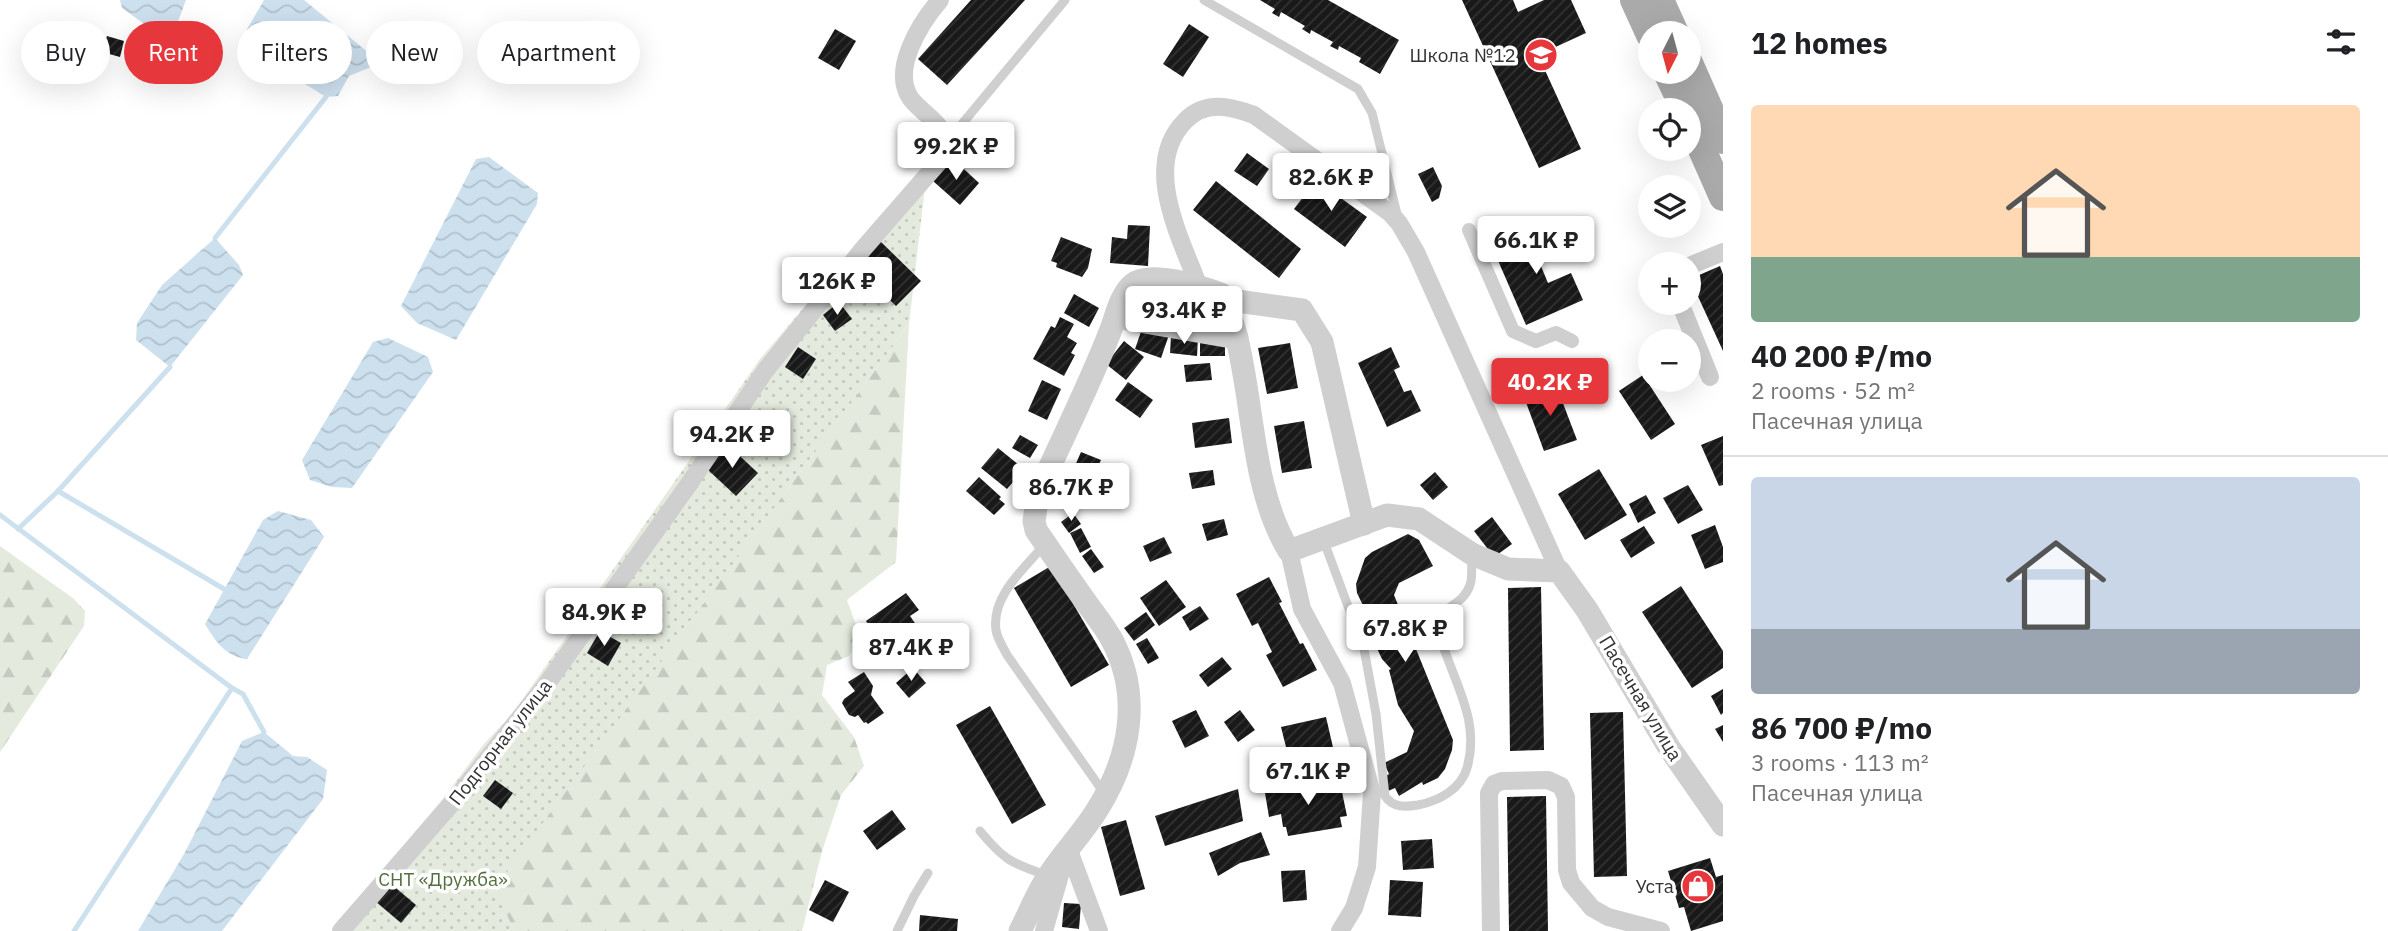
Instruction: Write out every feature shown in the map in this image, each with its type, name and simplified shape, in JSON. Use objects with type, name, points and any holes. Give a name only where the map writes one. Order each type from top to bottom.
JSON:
[{"type":"main road","points":[[1634,0],[1644,21]]},
{"type":"main road","points":[[1660,0],[1670,21]]},
{"type":"main road","points":[[1698,84],[1723,141]]},
{"type":"main road","points":[[1701,147],[1723,197]]},
{"type":"street","points":[[940,0],[931,10],[909,50],[904,75],[905,88],[911,98],[944,132],[947,142]]},
{"type":"street","name":"Пасечная улица","points":[[1199,287],[1171,212],[1165,184],[1165,166],[1167,149],[1179,127],[1192,113],[1211,106],[1231,106],[1254,115],[1399,223],[1416,252],[1559,571],[1587,610],[1668,746],[1723,825]]},
{"type":"street","name":"Подгорная улица","points":[[341,931],[453,802],[546,685],[689,484],[765,371],[863,249],[939,163],[947,149],[947,142]]},
{"type":"street","points":[[1469,230],[1513,331],[1536,341],[1556,333],[1572,341]]},
{"type":"street","points":[[1701,261],[1723,252]]},
{"type":"street","points":[[1020,931],[1049,876],[1096,811],[1115,776],[1129,731],[1128,685],[1121,660],[1111,638],[1036,530],[1034,521],[1038,493],[1125,293],[1134,283],[1145,279],[1172,281],[1221,294],[1237,338],[1267,502],[1279,534],[1289,551],[1302,609],[1342,683],[1373,793],[1367,867],[1354,908],[1340,931]]},
{"type":"street","points":[[1223,299],[1302,310],[1322,342],[1364,524]]},
{"type":"street","points":[[1685,315],[1710,377]]},
{"type":"street","points":[[1116,317],[1237,338]]},
{"type":"street","points":[[1289,551],[1387,514],[1419,519],[1472,554],[1508,569],[1559,571]]},
{"type":"street","points":[[1491,931],[1489,793],[1494,784],[1502,781],[1548,780],[1561,786],[1566,797],[1567,870],[1571,883],[1592,908],[1608,917],[1661,931]]},
{"type":"street","points":[[1044,931],[1068,848]]},
{"type":"street","points":[[1068,848],[1099,931]]},
{"type":"lane","points":[[947,142],[1065,0]]},
{"type":"lane","points":[[1204,0],[1358,89],[1372,113],[1399,223]]},
{"type":"lane","points":[[1322,538],[1364,649],[1376,714],[1385,796],[1396,806],[1432,802],[1457,785],[1465,775],[1471,742],[1471,723],[1436,623],[1439,615],[1466,595],[1471,583],[1472,554]]},
{"type":"lane","points":[[1045,543],[997,606],[996,632],[1007,655],[1105,794]]},
{"type":"lane","points":[[980,831],[996,850],[1013,863],[1049,876]]},
{"type":"lane","points":[[897,931],[928,873]]},
{"type":"green space","name":"СНТ «Дружба»","points":[[928,161],[909,324],[495,888],[514,931],[332,931],[446,795],[483,745],[513,713],[760,359]]},
{"type":"green space","points":[[1149,287],[1203,295],[1214,302],[1222,321],[1130,312],[1129,299]]},
{"type":"green space","points":[[909,324],[896,562],[847,600],[860,636],[849,656],[827,665],[822,695],[854,737],[864,766],[841,795],[822,851],[802,931],[514,931],[494,888]]},
{"type":"green space","points":[[0,546],[74,599],[85,611],[84,626],[0,752]]},
{"type":"water","points":[[120,0],[186,0],[178,21],[140,21],[122,8]]},
{"type":"water","points":[[264,0],[304,0],[330,21],[252,21]]},
{"type":"water","points":[[352,39],[366,51],[366,69],[352,75]]},
{"type":"water","points":[[305,84],[345,84],[338,96],[326,97]]},
{"type":"water","points":[[489,157],[538,193],[537,204],[456,340],[417,323],[401,306],[476,159]]},
{"type":"water","points":[[215,238],[239,265],[243,275],[170,367],[136,340],[137,323],[162,285]]},
{"type":"water","points":[[388,338],[428,357],[433,372],[352,488],[332,487],[310,480],[302,460],[373,342]]},
{"type":"water","points":[[278,511],[311,520],[324,537],[247,659],[240,658],[227,652],[205,624],[263,520]]},
{"type":"water","points":[[264,732],[293,756],[307,757],[327,770],[323,799],[222,931],[138,931],[184,854],[242,741]]},
{"type":"building","points":[[971,0],[1025,0],[947,85],[918,59]]},
{"type":"building","points":[[1260,0],[1328,0],[1399,40],[1380,74],[1359,62],[1361,58],[1339,46],[1338,50],[1330,46],[1333,42],[1311,30],[1310,34],[1302,29],[1305,26],[1281,12],[1279,17],[1272,13],[1275,9]]},
{"type":"building","points":[[1462,0],[1513,0],[1518,12],[1544,0],[1571,0],[1586,33],[1538,55],[1581,149],[1539,168]]},
{"type":"building","points":[[1189,24],[1209,37],[1183,77],[1163,64]]},
{"type":"building","points":[[835,29],[856,41],[839,70],[818,58]]},
{"type":"building","points":[[110,37],[124,41],[120,57],[110,54]]},
{"type":"building","points":[[1247,153],[1269,169],[1257,186],[1234,171]]},
{"type":"building","points":[[953,159],[979,183],[960,205],[933,181]]},
{"type":"building","points":[[1433,167],[1442,186],[1439,198],[1432,202],[1418,174]]},
{"type":"building","points":[[1316,180],[1367,217],[1345,247],[1294,209]]},
{"type":"building","points":[[1216,181],[1301,249],[1279,278],[1193,210]]},
{"type":"building","points":[[1550,224],[1561,249],[1538,259],[1548,283],[1571,273],[1583,300],[1526,325],[1493,249]]},
{"type":"building","points":[[1128,225],[1150,226],[1148,266],[1110,263],[1112,237],[1127,239]]},
{"type":"building","points":[[1061,237],[1092,249],[1088,268],[1082,277],[1056,267],[1057,263],[1051,261]]},
{"type":"building","points":[[878,239],[921,281],[896,306],[853,264]]},
{"type":"building","points":[[1720,266],[1723,274],[1723,351],[1701,303],[1701,274]]},
{"type":"building","points":[[1074,294],[1099,308],[1089,327],[1064,313]]},
{"type":"building","points":[[839,302],[852,319],[835,331],[823,315]]},
{"type":"building","points":[[1060,317],[1074,324],[1067,337],[1077,343],[1071,353],[1075,355],[1064,376],[1033,359],[1051,326],[1055,328]]},
{"type":"building","points":[[1144,323],[1170,332],[1161,358],[1135,349]]},
{"type":"building","points":[[1171,336],[1198,338],[1197,356],[1170,353]]},
{"type":"building","points":[[1200,337],[1225,337],[1225,356],[1200,356]]},
{"type":"building","points":[[1124,341],[1144,357],[1126,380],[1106,364]]},
{"type":"building","points":[[1290,343],[1298,388],[1267,394],[1258,348]]},
{"type":"building","points":[[798,347],[816,359],[803,379],[785,367]]},
{"type":"building","points":[[1391,347],[1400,367],[1394,370],[1404,392],[1411,390],[1421,411],[1387,427],[1358,363]]},
{"type":"building","points":[[1210,363],[1212,380],[1186,382],[1184,365]]},
{"type":"building","points":[[1638,378],[1638,392],[1654,392],[1675,424],[1651,440],[1619,391]]},
{"type":"building","points":[[1042,380],[1061,389],[1047,420],[1028,411]]},
{"type":"building","points":[[1128,382],[1153,400],[1140,418],[1115,400]]},
{"type":"building","points":[[1556,385],[1577,440],[1544,451],[1524,397]]},
{"type":"building","points":[[1229,418],[1232,443],[1195,448],[1192,423]]},
{"type":"building","points":[[1304,421],[1312,468],[1282,473],[1274,426]]},
{"type":"building","points":[[744,423],[767,438],[755,456],[732,440]]},
{"type":"building","points":[[1020,435],[1038,445],[1030,458],[1012,448]]},
{"type":"building","points":[[1723,436],[1723,485],[1719,486],[1701,445]]},
{"type":"building","points":[[728,445],[758,473],[736,496],[706,468]]},
{"type":"building","points":[[998,448],[1024,469],[1007,489],[981,468]]},
{"type":"building","points":[[1081,452],[1101,460],[1093,477],[1074,468]]},
{"type":"building","points":[[1599,469],[1627,515],[1585,540],[1558,494]]},
{"type":"building","points":[[1213,470],[1215,485],[1192,489],[1189,473]]},
{"type":"building","points":[[1435,472],[1448,487],[1433,500],[1420,485]]},
{"type":"building","points":[[979,477],[1005,504],[994,515],[966,491]]},
{"type":"building","points":[[1688,485],[1703,510],[1678,524],[1663,498]]},
{"type":"building","points":[[1646,495],[1656,513],[1638,523],[1629,504]]},
{"type":"building","points":[[1073,513],[1081,524],[1069,533],[1061,522]]},
{"type":"building","points":[[1492,517],[1512,544],[1494,557],[1474,531]]},
{"type":"building","points":[[1224,519],[1228,535],[1207,541],[1202,524]]},
{"type":"building","points":[[1715,525],[1723,547],[1723,562],[1705,569],[1691,535]]},
{"type":"building","points":[[1644,526],[1655,543],[1631,558],[1620,540]]},
{"type":"building","points":[[1081,528],[1091,547],[1080,553],[1070,533]]},
{"type":"building","points":[[1408,534],[1419,540],[1433,566],[1399,583],[1394,595],[1453,740],[1445,769],[1438,778],[1423,785],[1422,782],[1399,796],[1395,788],[1388,791],[1379,779],[1389,774],[1384,763],[1407,752],[1414,731],[1398,705],[1389,670],[1391,669],[1382,659],[1373,640],[1370,620],[1357,593],[1356,584],[1365,558]]},
{"type":"building","points":[[1164,537],[1172,553],[1150,562],[1143,546]]},
{"type":"building","points":[[1091,549],[1104,567],[1094,573],[1082,556]]},
{"type":"building","points":[[1051,566],[1109,665],[1071,687],[1014,588]]},
{"type":"building","points":[[1269,577],[1300,644],[1303,643],[1317,670],[1283,687],[1266,655],[1272,652],[1258,623],[1252,626],[1236,594]]},
{"type":"building","points":[[1166,580],[1186,607],[1159,626],[1140,598]]},
{"type":"building","points":[[1681,586],[1723,651],[1723,668],[1692,688],[1642,612]]},
{"type":"building","points":[[1541,587],[1544,750],[1510,751],[1508,588]]},
{"type":"building","points":[[906,593],[919,610],[910,616],[919,629],[895,646],[886,634],[878,639],[866,621]]},
{"type":"building","points":[[1200,606],[1209,619],[1190,631],[1182,617]]},
{"type":"building","points":[[1146,612],[1155,625],[1134,641],[1124,628]]},
{"type":"building","points":[[600,631],[621,643],[608,666],[587,653]]},
{"type":"building","points":[[1147,638],[1159,658],[1148,664],[1136,644]]},
{"type":"building","points":[[1222,657],[1232,669],[1208,687],[1199,675]]},
{"type":"building","points":[[913,668],[926,683],[909,698],[896,683]]},
{"type":"building","points":[[864,672],[873,686],[871,695],[884,713],[868,724],[858,715],[849,715],[842,703],[855,691],[848,682]]},
{"type":"building","points":[[1723,689],[1723,713],[1721,715],[1711,696]]},
{"type":"building","points":[[990,706],[1046,805],[1012,824],[956,725]]},
{"type":"building","points":[[1196,710],[1209,736],[1185,748],[1172,721]]},
{"type":"building","points":[[1240,710],[1255,730],[1238,742],[1224,722]]},
{"type":"building","points":[[1623,712],[1627,876],[1594,877],[1590,713]]},
{"type":"building","points":[[1326,717],[1335,756],[1291,767],[1281,727]]},
{"type":"building","points":[[1723,725],[1723,742],[1715,729]]},
{"type":"building","points":[[495,780],[513,793],[501,809],[483,796]]},
{"type":"building","points":[[1329,780],[1330,783],[1337,782],[1338,793],[1342,792],[1347,816],[1340,817],[1342,827],[1288,836],[1281,814],[1269,817],[1265,793]]},
{"type":"building","points":[[1238,789],[1243,821],[1165,846],[1155,816]]},
{"type":"building","points":[[1546,796],[1548,931],[1509,931],[1507,797]]},
{"type":"building","points":[[892,810],[906,829],[877,850],[863,831]]},
{"type":"building","points":[[1126,820],[1145,889],[1120,896],[1101,827]]},
{"type":"building","points":[[1261,832],[1270,855],[1240,863],[1218,876],[1209,853]]},
{"type":"building","points":[[1432,839],[1434,868],[1403,870],[1401,841]]},
{"type":"building","name":"Уста","points":[[1710,858],[1716,877],[1723,875],[1723,921],[1691,931],[1684,907],[1679,908],[1668,871]]},
{"type":"building","points":[[1305,870],[1307,900],[1283,902],[1281,871]]},
{"type":"building","points":[[825,880],[849,892],[833,922],[809,910]]},
{"type":"building","points":[[1390,880],[1423,882],[1421,917],[1388,915]]},
{"type":"building","points":[[390,883],[416,905],[401,923],[375,901]]},
{"type":"building","points":[[1064,903],[1081,904],[1079,929],[1062,927]]},
{"type":"building","points":[[920,915],[958,919],[957,931],[919,931]]},
{"type":"waterway","points":[[215,238],[326,97]]},
{"type":"waterway","points":[[18,529],[58,491],[170,367]]},
{"type":"waterway","points":[[58,491],[224,589]]},
{"type":"waterway","points":[[0,515],[243,694],[264,732]]},
{"type":"waterway","points":[[74,931],[232,688]]},
{"type":"place","name":"Школа №12","points":[[1541,55]]},
{"type":"place","name":"Уста","points":[[1698,886]]}]
